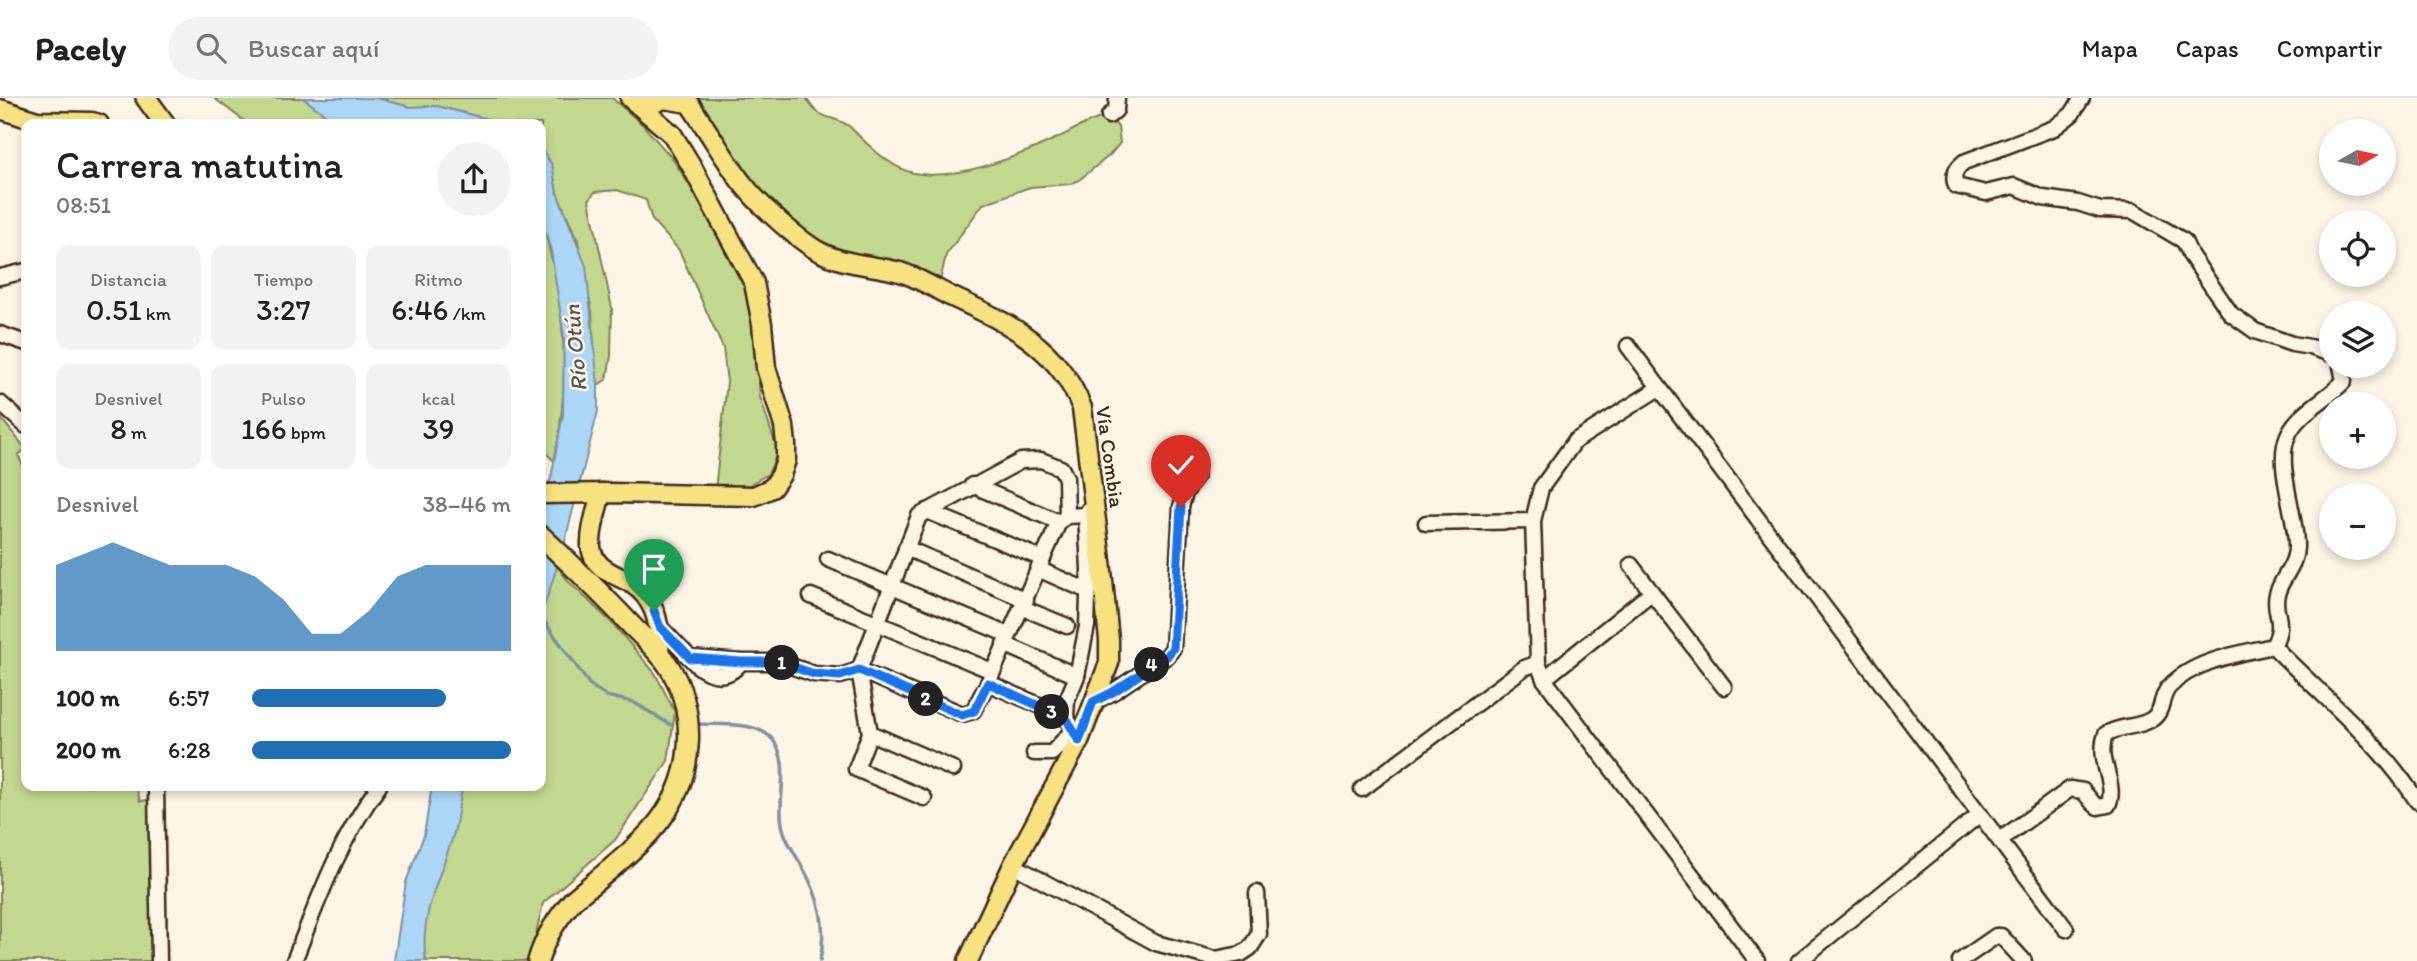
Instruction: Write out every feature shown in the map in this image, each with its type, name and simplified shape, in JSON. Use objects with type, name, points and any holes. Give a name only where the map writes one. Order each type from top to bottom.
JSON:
[{"type":"highway","points":[[146,98],[161,119]]},
{"type":"highway","points":[[538,961],[550,930],[573,900],[661,819],[674,799],[683,777],[688,752],[686,714],[675,680],[659,654],[595,586],[546,541]]},
{"type":"main road","name":"Vía Combia","points":[[636,102],[664,99],[689,103],[740,180],[781,223],[812,247],[849,263],[901,273],[1006,322],[1040,346],[1075,389],[1082,408],[1090,508],[1109,663],[1093,702],[1073,730],[968,961]]},
{"type":"main road","points":[[546,494],[754,496],[772,488],[781,475],[786,460],[784,426],[766,368],[762,324],[754,283],[672,134],[636,102]]},
{"type":"main road","points":[[0,109],[28,119]]},
{"type":"main road","points":[[601,493],[592,538],[595,560],[605,570],[635,586],[654,611],[660,627],[659,654]]},
{"type":"street","points":[[1109,116],[1116,110],[1117,98]]},
{"type":"street","points":[[2082,98],[2072,114],[2054,128],[1964,162],[1956,169],[1956,186],[1986,193],[2014,186],[2043,198],[2100,209],[2133,211],[2184,241],[2191,256],[2231,314],[2255,331],[2319,350]]},
{"type":"street","points":[[0,277],[21,272]]},
{"type":"street","points":[[0,334],[21,341]]},
{"type":"street","points":[[1628,346],[2066,929]]},
{"type":"street","points":[[2273,646],[2281,625],[2276,598],[2281,581],[2293,566],[2297,549],[2283,461],[2288,434],[2298,421],[2333,393],[2344,381],[2343,378]]},
{"type":"street","points":[[1659,388],[1575,441],[1541,488],[1532,521],[1538,663],[1544,679],[1757,961]]},
{"type":"street","points":[[0,402],[21,421]]},
{"type":"street","points":[[660,627],[690,658],[779,662],[814,674],[840,676],[859,670],[962,715],[974,711],[1063,519],[1066,478],[1061,468],[1041,460],[1021,461],[972,485],[919,516],[859,670],[870,733],[856,769],[924,798]]},
{"type":"street","points":[[1093,702],[1167,656],[1173,648],[1181,507],[1185,493],[1196,476]]},
{"type":"street","points":[[972,485],[1063,519],[1090,508],[1087,626],[1077,676],[1067,700],[1073,730]]},
{"type":"street","points":[[927,511],[1041,564],[1088,591]]},
{"type":"street","points":[[1426,523],[1532,521]]},
{"type":"street","points":[[906,548],[1067,626]]},
{"type":"street","points":[[828,559],[892,586],[1077,676]]},
{"type":"street","points":[[1632,565],[1724,687]]},
{"type":"street","points":[[1544,679],[1651,593]]},
{"type":"street","points":[[811,596],[990,677],[1073,730]]},
{"type":"street","points":[[2273,646],[2387,760],[2417,801]]},
{"type":"street","points":[[2000,840],[2070,789],[2083,791],[2098,807],[2108,805],[2112,797],[2102,759],[2106,734],[2148,722],[2155,717],[2162,705],[2165,691],[2186,673],[2210,662],[2273,646]]},
{"type":"street","points":[[1362,789],[1524,668],[1538,663]]},
{"type":"street","points":[[1034,753],[1052,753],[1073,730]]},
{"type":"street","points":[[870,733],[953,769]]},
{"type":"street","points":[[156,791],[159,961]]},
{"type":"street","points":[[294,961],[334,862],[376,791]]},
{"type":"street","points":[[1799,961],[1980,814]]},
{"type":"street","points":[[1013,865],[1156,943],[1216,959],[1241,954],[1251,948],[1259,934],[1257,893]]},
{"type":"street","points":[[1959,961],[1996,936],[2001,936],[2024,961]]},
{"type":"green space","points":[[214,98],[303,98],[331,119],[241,119]]},
{"type":"green space","points":[[376,98],[612,98],[643,125],[672,158],[704,208],[748,292],[760,397],[778,452],[768,474],[752,483],[743,493],[715,490],[727,382],[723,348],[679,250],[652,220],[646,200],[617,190],[595,192],[589,200],[612,308],[611,356],[607,379],[598,385],[592,312],[578,241],[557,193],[552,165],[546,156],[546,119],[487,119],[437,106],[410,107]]},
{"type":"green space","points":[[630,98],[806,98],[816,111],[846,124],[893,165],[910,172],[926,174],[964,171],[1003,160],[1109,116],[1118,127],[1120,143],[1110,155],[1071,184],[1030,187],[983,204],[946,255],[936,289],[849,263],[781,223],[689,103]]},
{"type":"green space","points":[[546,236],[560,307],[563,338],[563,399],[554,461],[546,453]]},
{"type":"green space","points":[[0,417],[21,443],[21,453],[18,455],[21,461],[21,791],[137,791],[140,801],[156,799],[159,961],[0,961]]},
{"type":"green space","points":[[546,551],[569,582],[612,623],[655,673],[675,712],[668,761],[615,840],[543,903],[530,961],[415,961],[451,791],[546,791]]},
{"type":"water","points":[[303,98],[376,98],[410,107],[437,106],[487,119],[331,119]]},
{"type":"water","name":"Río Otún","points":[[546,156],[552,165],[557,193],[586,266],[598,385],[598,411],[564,545],[546,601],[546,490],[551,478],[563,414],[564,337],[546,234]]},
{"type":"water","points":[[431,791],[462,791],[455,829],[428,910],[424,944],[426,961],[394,961],[406,882],[424,835]]},
{"type":"waterway","points":[[546,624],[590,685],[606,696],[633,702],[671,725]]},
{"type":"waterway","points":[[701,724],[749,727],[766,734],[778,748],[783,776],[783,829],[818,902],[823,936],[820,961]]},
{"type":"route","points":[[654,611],[660,627],[690,658],[779,662],[814,674],[840,676],[859,670],[962,715],[974,711],[988,683],[1066,718],[1079,741],[1093,702],[1167,656],[1173,648],[1181,507]]}]
